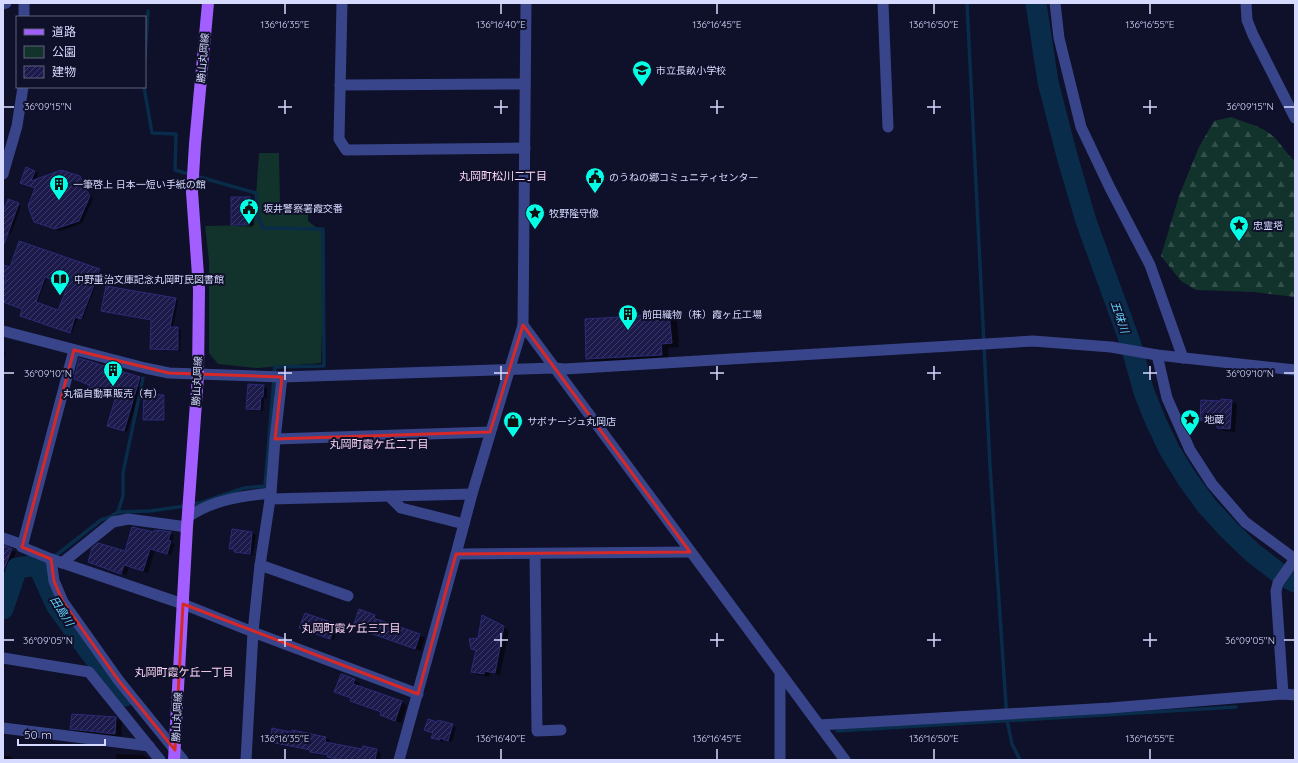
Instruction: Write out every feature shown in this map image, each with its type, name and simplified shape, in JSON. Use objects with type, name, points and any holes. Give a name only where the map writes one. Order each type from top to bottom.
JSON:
[{"type":"main road","name":"勝山丸岡線","points":[[174,755],[187,522],[198,375],[199,288],[192,192],[208,3]]},
{"type":"street","points":[[24,3],[24,16]]},
{"type":"street","points":[[342,3],[338,139],[346,150],[525,148]]},
{"type":"street","points":[[399,760],[472,494],[523,325],[526,3]]},
{"type":"street","points":[[883,3],[888,126]]},
{"type":"street","points":[[1055,3],[1059,38],[1081,127],[1150,266],[1183,358]]},
{"type":"street","points":[[1246,3],[1247,20],[1253,35],[1295,118]]},
{"type":"street","points":[[340,85],[525,84]]},
{"type":"street","points":[[3,174],[17,126],[23,88]]},
{"type":"street","points":[[523,325],[845,760]]},
{"type":"street","points":[[3,331],[145,368],[169,373],[198,375],[282,377],[554,368],[573,369],[1033,341],[1111,347],[1157,355],[1295,370]]},
{"type":"street","points":[[23,545],[74,350]]},
{"type":"street","points":[[1157,355],[1168,398],[1190,450],[1212,484],[1245,522],[1295,559],[1278,584],[1276,591],[1283,694]]},
{"type":"street","points":[[249,759],[253,632],[260,565],[270,496],[282,377]]},
{"type":"street","points":[[275,439],[490,432]]},
{"type":"street","points":[[62,563],[113,522],[128,519],[187,522],[194,512],[214,504],[241,497],[472,494]]},
{"type":"street","points":[[390,496],[401,508],[464,524]]},
{"type":"street","points":[[3,538],[23,545],[22,547],[51,559],[183,604],[418,694]]},
{"type":"street","points":[[456,554],[690,552]]},
{"type":"street","points":[[535,554],[537,730],[561,730]]},
{"type":"street","points":[[51,559],[54,581],[63,602],[174,755],[183,760]]},
{"type":"street","points":[[260,565],[348,596]]},
{"type":"street","points":[[3,658],[90,672],[160,760]]},
{"type":"street","points":[[780,674],[780,760]]},
{"type":"street","points":[[819,725],[1110,708],[1283,694],[1295,695]]},
{"type":"street","points":[[3,728],[149,746]]},
{"type":"highlighted area","points":[[523,325],[690,552],[456,554],[418,694],[183,604],[175,750],[119,681],[63,602],[54,581],[51,559],[22,547],[74,350],[169,373],[282,377],[275,439],[490,432]]},
{"type":"green space","points":[[1231,117],[1265,130],[1276,139],[1295,161],[1295,297],[1254,292],[1196,290],[1181,281],[1161,256],[1179,196],[1199,147],[1214,121]]},
{"type":"green space","points":[[259,153],[279,153],[280,203],[308,204],[308,221],[325,234],[321,363],[257,368],[218,364],[209,353],[209,261],[205,226],[254,225]]},
{"type":"building","name":"一筆啓上 日本一短い手紙の館","points":[[26,167],[35,171],[31,181],[61,170],[80,176],[90,196],[79,221],[55,229],[34,222],[28,206],[35,188],[20,183]]},
{"type":"building","points":[[231,197],[250,197],[249,225],[231,225]]},
{"type":"building","points":[[8,199],[19,203],[4,244],[3,211]]},
{"type":"building","points":[[19,241],[100,269],[81,319],[75,317],[70,333],[20,316],[22,309],[3,302],[3,287],[6,277],[3,276],[3,265],[10,267]],"holes":[[[45,277],[68,285],[58,310],[36,302]]]},
{"type":"building","points":[[106,286],[176,298],[170,327],[178,327],[178,350],[150,349],[151,320],[101,311]]},
{"type":"building","name":"前田織物（株）霞ヶ丘工場","points":[[669,314],[672,343],[661,344],[662,355],[586,359],[585,319]]},
{"type":"building","points":[[79,358],[140,377],[124,431],[107,426],[116,396],[89,387],[89,385],[74,379]]},
{"type":"building","points":[[248,384],[264,385],[260,410],[246,409]]},
{"type":"building","points":[[144,394],[164,395],[164,420],[143,420]]},
{"type":"building","points":[[1221,399],[1232,400],[1230,429],[1217,428],[1217,421],[1200,420],[1201,400],[1221,401]]},
{"type":"building","points":[[132,527],[154,532],[154,530],[157,530],[171,532],[168,540],[171,541],[167,554],[150,549],[143,571],[124,565],[121,574],[88,562],[92,548],[98,543],[125,551]]},
{"type":"building","points":[[232,529],[252,532],[250,554],[234,552],[234,549],[229,549]]},
{"type":"building","points":[[3,545],[12,549],[3,571]]},
{"type":"building","points":[[359,609],[375,615],[374,618],[420,634],[415,649],[353,627]]},
{"type":"building","points":[[305,613],[336,624],[330,639],[299,628]]},
{"type":"building","points":[[482,615],[504,626],[495,673],[484,671],[484,674],[471,672],[476,650],[471,649],[469,639],[478,638]]},
{"type":"building","points":[[341,674],[355,679],[353,684],[402,701],[395,721],[380,715],[381,712],[350,701],[351,698],[334,692]]},
{"type":"building","points":[[72,714],[116,717],[115,734],[70,729]]},
{"type":"building","points":[[428,719],[453,724],[448,741],[440,738],[440,740],[431,738],[433,733],[424,730]]},
{"type":"building","points":[[272,728],[291,732],[292,730],[326,737],[325,742],[362,749],[363,746],[377,749],[375,760],[341,760],[327,757],[328,755],[310,752],[310,750],[270,742]]},
{"type":"waterway","points":[[967,3],[990,466],[1007,720],[1012,744],[1020,760]]},
{"type":"waterway","name":"五味川","points":[[1036,3],[1048,82],[1067,156],[1086,221],[1130,342],[1144,392],[1156,422],[1170,451],[1188,480],[1207,506],[1253,553],[1279,573],[1295,582]]},
{"type":"waterway","points":[[146,42],[148,11]]},
{"type":"waterway","points":[[144,88],[152,133],[176,134],[175,170],[256,193],[258,216],[263,228],[323,229],[324,366],[275,367],[265,486],[244,488],[200,503],[191,504]]},
{"type":"waterway","points":[[118,512],[123,496],[123,473],[143,378]]},
{"type":"waterway","points":[[53,557],[101,520],[118,512],[150,511],[185,506]]},
{"type":"waterway","points":[[38,565],[47,560]]},
{"type":"waterway","name":"田島川","points":[[3,609],[17,568],[38,565],[56,605],[89,651],[125,696]]},
{"type":"waterway","points":[[837,731],[1236,707]]},
{"type":"place","name":"市立長畝小学校","points":[[642,87]]},
{"type":"place","name":"のうねの郷コミュニティセンター","points":[[595,194]]},
{"type":"place","name":"一筆啓上 日本一短い手紙の館","points":[[59,201]]},
{"type":"place","name":"坂井警察署霞交番","points":[[249,225]]},
{"type":"place","name":"牧野隆守像","points":[[535,230]]},
{"type":"place","name":"忠霊塔","points":[[1239,242]]},
{"type":"place","name":"中野重治文庫記念丸岡町民図書館","points":[[60,296]]},
{"type":"place","name":"前田織物（株）霞ヶ丘工場","points":[[628,331]]},
{"type":"place","name":"丸福自動車販売（有）","points":[[113,387]]},
{"type":"place","name":"地蔵","points":[[1190,436]]},
{"type":"place","name":"サボナージュ丸岡店","points":[[513,438]]},
{"type":"district","name":"丸岡町松川二丁目","points":[[503,176]]},
{"type":"district","name":"丸岡町霞ケ丘二丁目","points":[[379,444]]},
{"type":"district","name":"丸岡町霞ケ丘三丁目","points":[[351,628]]},
{"type":"district","name":"丸岡町霞ケ丘一丁目","points":[[184,672]]}]
